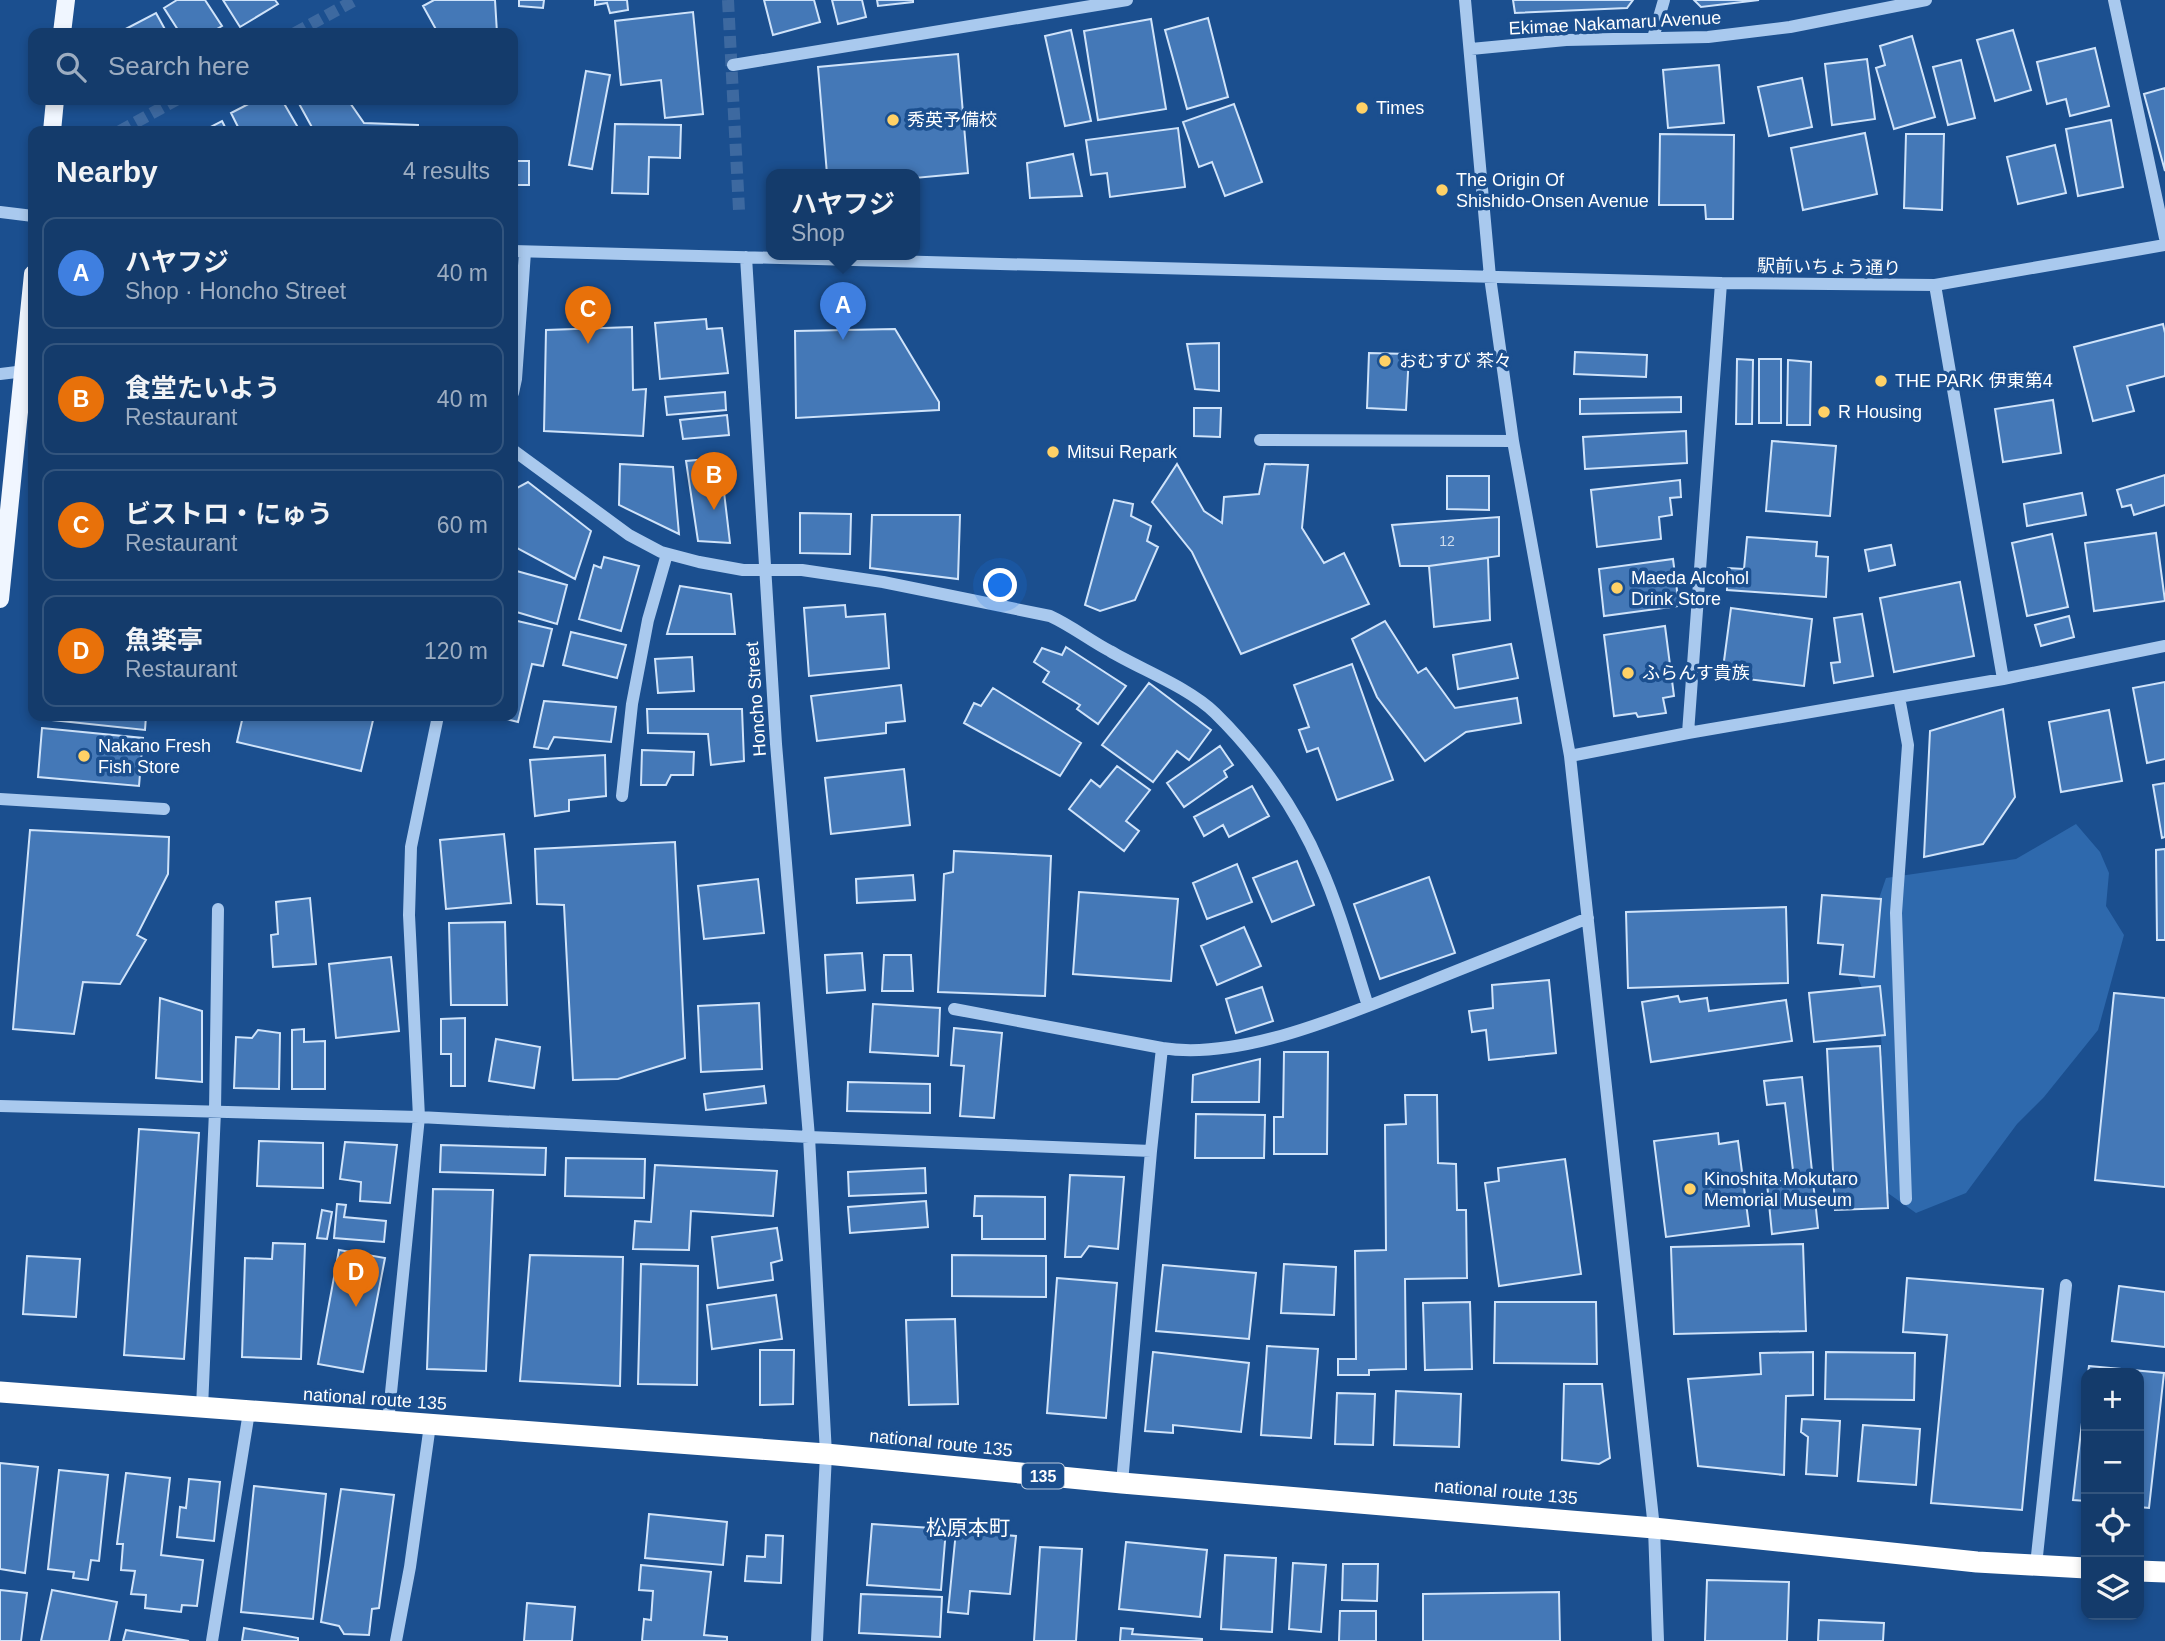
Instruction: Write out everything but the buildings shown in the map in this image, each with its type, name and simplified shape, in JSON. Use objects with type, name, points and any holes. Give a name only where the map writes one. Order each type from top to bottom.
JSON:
[{"type":"highway","name":"national route 135","points":[[0,1392],[826,1454],[1122,1483],[1654,1528],[1977,1562],[2081,1568]]},
{"type":"highway","points":[[2144,1571],[2165,1572]]},
{"type":"main road","points":[[63,28],[66,0]]},
{"type":"main road","points":[[52,126],[55,105]]},
{"type":"main road","points":[[0,598],[28,370]]},
{"type":"street","points":[[733,65],[1127,0]]},
{"type":"street","points":[[1465,0],[1490,277],[1513,441],[1570,756],[1654,1528],[1658,1641]]},
{"type":"street","points":[[1653,38],[1664,0]]},
{"type":"street","name":"Ekimae Nakamaru Avenue","points":[[1471,49],[1566,40],[1708,37],[1790,27],[1926,0]]},
{"type":"street","points":[[2115,0],[2165,238]]},
{"type":"street","points":[[0,212],[28,215]]},
{"type":"street","name":"駅前いちょう通り","points":[[858,260],[1721,284],[1936,285],[2165,244]]},
{"type":"street","points":[[518,277],[519,252]]},
{"type":"street","name":"駅前いちょう通り","points":[[519,252],[766,258]]},
{"type":"street","name":"Honcho Street","points":[[746,257],[776,744],[809,1137],[826,1454],[817,1641]]},
{"type":"street","points":[[1688,733],[1721,284]]},
{"type":"street","points":[[1936,285],[2003,679]]},
{"type":"street","points":[[0,374],[28,370]]},
{"type":"street","points":[[1259,440],[1513,441]]},
{"type":"street","points":[[518,454],[629,534],[667,554],[744,570],[802,570],[883,582],[1051,616],[1109,651],[1164,679],[1213,712],[1266,772],[1297,819],[1321,866],[1368,1006]]},
{"type":"street","points":[[622,796],[632,705],[643,644],[667,554]]},
{"type":"street","points":[[1570,756],[2003,679],[2165,646]]},
{"type":"street","points":[[1899,697],[1908,745],[1896,913],[1906,1199]]},
{"type":"street","points":[[388,1422],[419,1117],[409,915],[411,847],[437,721]]},
{"type":"street","points":[[0,799],[164,809]]},
{"type":"street","points":[[202,1408],[215,1111],[218,909]]},
{"type":"street","points":[[954,1009],[1174,1050],[1243,1046],[1368,1006],[1588,918]]},
{"type":"street","points":[[1122,1483],[1162,1048]]},
{"type":"street","points":[[0,1106],[419,1117],[1151,1151]]},
{"type":"street","points":[[2036,1565],[2066,1284]]},
{"type":"street","points":[[212,1641],[249,1412]]},
{"type":"street","points":[[396,1641],[410,1567],[430,1425]]},
{"type":"shaded area","points":[[2076,824],[2100,852],[2109,873],[2106,906],[2124,935],[2098,1030],[2044,1097],[2017,1124],[1966,1193],[1916,1213],[1885,1191],[1873,1072],[1882,1055],[1881,1035],[1858,978],[1858,960],[1886,878],[2016,859]]},
{"type":"tunnel","points":[[304,28],[355,0]]},
{"type":"tunnel","points":[[728,0],[739,210]]},
{"type":"tunnel","points":[[129,126],[167,105]]},
{"type":"place","name":"Times","points":[[1362,108]]},
{"type":"place","name":"秀英予備校","points":[[893,120]]},
{"type":"place","name":"The Origin Of Shishido-Onsen Avenue","points":[[1442,190]]},
{"type":"place","name":"ハヤフジ","points":[[843,340]]},
{"type":"place","name":"ビストロ・にゅう","points":[[588,344]]},
{"type":"place","name":"おむすび 茶々","points":[[1385,361]]},
{"type":"place","name":"THE PARK 伊東第4","points":[[1881,381]]},
{"type":"place","name":"R Housing","points":[[1824,412]]},
{"type":"place","name":"Mitsui Repark","points":[[1053,452]]},
{"type":"place","name":"食堂たいよう","points":[[714,510]]},
{"type":"place","name":"Maeda Alcohol Drink Store","points":[[1617,588]]},
{"type":"place","name":"ふらんす貴族","points":[[1628,673]]},
{"type":"place","name":"Nakano Fresh Fish Store","points":[[84,756]]},
{"type":"place","name":"Kinoshita Mokutaro Memorial Museum","points":[[1690,1189]]},
{"type":"place","name":"魚楽亭","points":[[356,1307]]},
{"type":"district","name":"松原本町","points":[[968,1527]]}]
